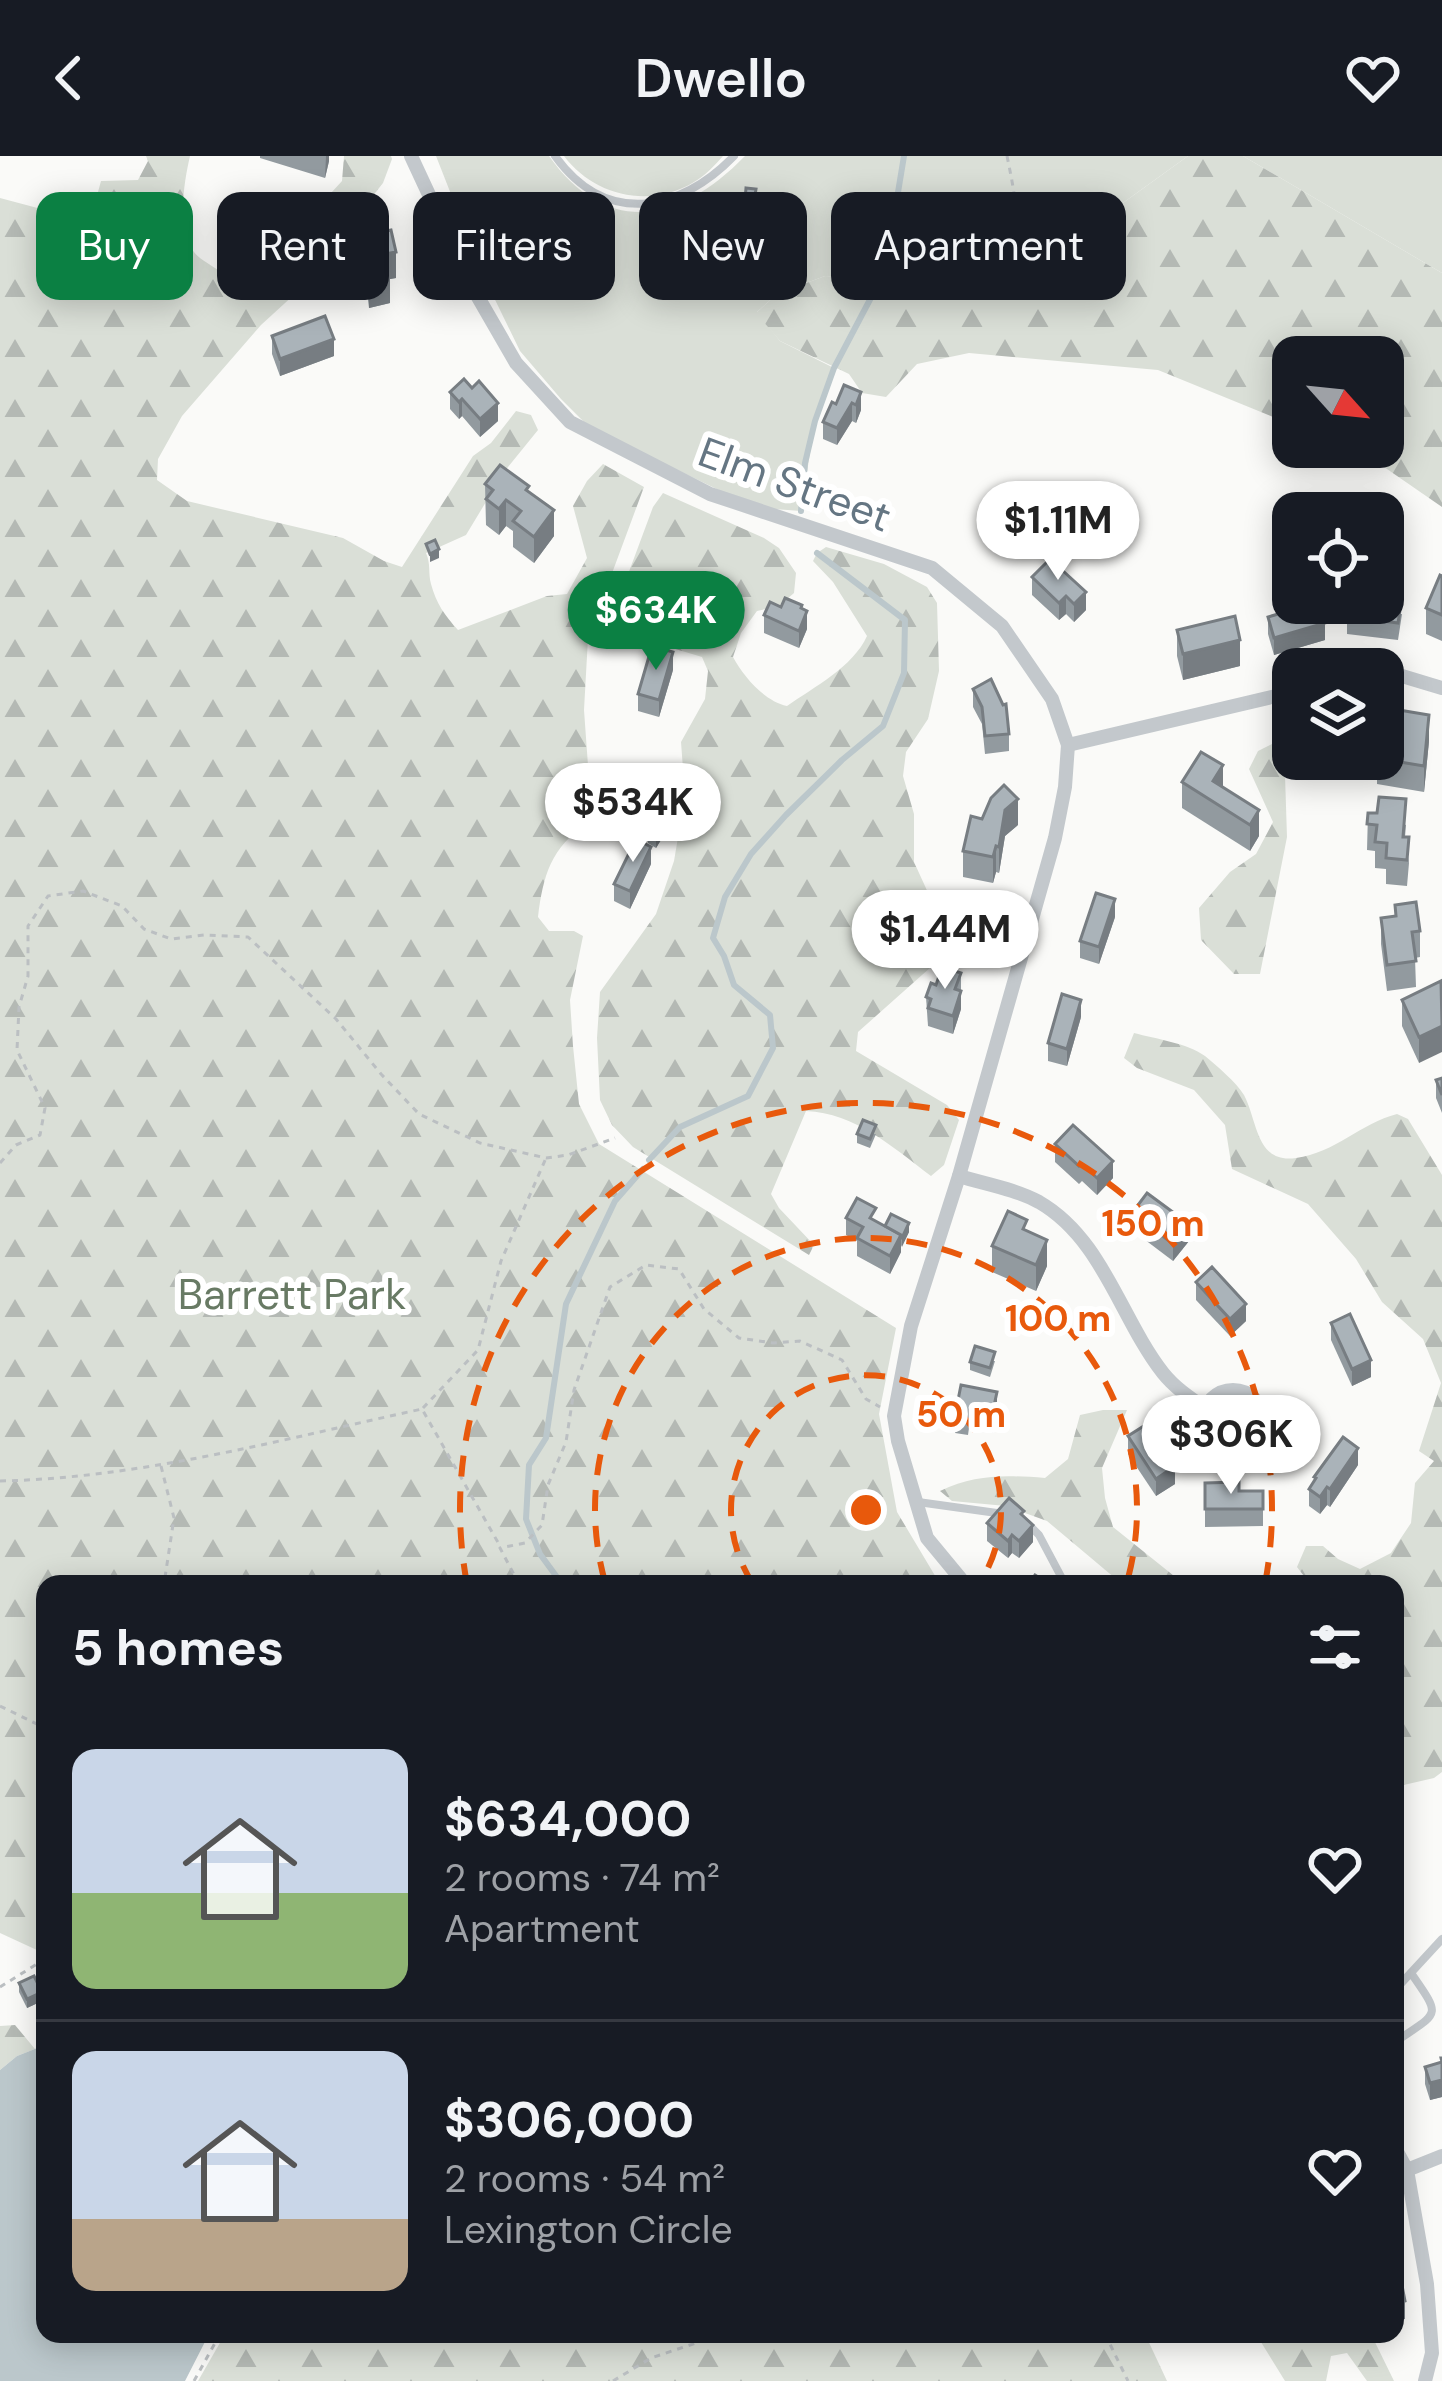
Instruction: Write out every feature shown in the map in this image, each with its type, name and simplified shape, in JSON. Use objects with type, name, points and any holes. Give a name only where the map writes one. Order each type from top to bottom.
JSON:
[{"type":"street","name":"Elm Street","points":[[411,156],[471,285],[516,363],[570,422],[710,494],[932,568],[1001,626],[1052,699],[1068,745],[1055,838],[911,1327],[894,1416],[927,1538],[958,1575]]},
{"type":"street","points":[[1404,677],[1442,688]]},
{"type":"street","points":[[1068,745],[1272,697]]},
{"type":"street","points":[[959,1176],[1039,1202],[1076,1232],[1153,1359],[1183,1393],[1206,1409]]},
{"type":"street","points":[[1229,1390],[1250,1395],[1262,1411],[1261,1432],[1240,1450],[1222,1448],[1208,1436],[1203,1418],[1206,1409],[1229,1390]]},
{"type":"street","points":[[1407,2170],[1442,2156]]},
{"type":"street","points":[[1404,2164],[1432,2331],[1425,2381]]},
{"type":"lane","points":[[555,156],[590,190],[609,199],[642,204],[682,196],[701,186],[734,156]]},
{"type":"lane","points":[[916,1502],[1015,1515],[1040,1535],[1060,1575]]},
{"type":"lane","points":[[1404,1980],[1442,1939]]},
{"type":"lane","points":[[1404,2036],[1435,2010],[1434,2000],[1411,1972]]},
{"type":"path","points":[[1007,156],[1013,192]]},
{"type":"path","points":[[0,1162],[16,1145],[40,1135],[45,1108],[17,1050],[19,1007],[28,976],[28,926],[48,896],[83,891],[122,906],[144,929],[171,939],[248,937],[336,1019],[419,1114],[480,1143],[546,1158],[615,1138]]},
{"type":"path","points":[[0,1480],[48,1480],[161,1464],[422,1409],[478,1350],[501,1261],[546,1158]]},
{"type":"path","points":[[500,1548],[525,1543],[542,1525],[548,1485],[566,1442],[574,1390],[610,1287],[646,1265],[680,1269],[704,1309],[739,1338],[800,1341],[842,1360],[866,1399],[894,1416]]},
{"type":"path","points":[[422,1409],[514,1575]]},
{"type":"path","points":[[161,1464],[174,1518],[165,1575]]},
{"type":"path","points":[[0,1706],[36,1724]]},
{"type":"path","points":[[0,1988],[36,1965]]},
{"type":"path","points":[[194,2381],[215,2343]]},
{"type":"path","points":[[613,2381],[651,2358],[696,2343]]},
{"type":"path","points":[[1109,2343],[1128,2381]]},
{"type":"green space","name":"Barrett Park","points":[[146,156],[190,156],[184,192],[98,192],[101,181],[138,180]]},
{"type":"green space","name":"Barrett Park","points":[[344,156],[391,156],[376,192],[332,192],[342,181]]},
{"type":"green space","points":[[436,156],[549,156],[585,192],[450,192]]},
{"type":"green space","points":[[564,156],[723,156],[694,182],[670,192],[639,192],[639,196],[607,189],[576,170]]},
{"type":"green space","points":[[745,156],[1188,156],[1126,201],[1126,192],[831,192],[831,276],[807,283],[807,192],[702,192]]},
{"type":"green space","points":[[1188,156],[1243,156],[1442,273],[1442,507],[1385,468],[1404,468],[1404,336],[1272,336],[1272,416],[1158,370],[969,353],[917,364],[886,397],[862,393],[849,374],[780,341],[756,313],[770,300],[807,300],[807,283],[825,276],[831,276],[831,300],[1126,300],[1126,201]]},
{"type":"green space","points":[[1243,156],[1442,156],[1442,273]]},
{"type":"green space","name":"Barrett Park","points":[[0,198],[36,208],[36,300],[193,300],[193,250],[217,269],[217,300],[288,300],[182,416],[158,459],[157,480],[187,501],[343,538],[402,567],[473,456],[491,443],[516,411],[531,415],[538,430],[504,472],[466,535],[426,553],[436,597],[458,630],[547,596],[567,594],[587,558],[573,506],[603,464],[644,487],[588,638],[584,710],[591,807],[587,824],[565,842],[551,864],[538,917],[549,931],[574,931],[583,936],[570,1000],[579,1104],[599,1144],[896,1328],[879,1414],[897,1512],[935,1575],[36,1575],[36,1950],[0,1933]]},
{"type":"green space","points":[[615,208],[639,212],[639,300],[770,300],[757,312],[780,341],[834,368],[815,421],[801,511],[774,509],[729,495],[584,422],[520,351],[495,300],[615,300]]},
{"type":"green space","points":[[663,493],[764,538],[779,548],[796,573],[794,593],[779,606],[757,611],[741,633],[733,657],[756,687],[779,703],[787,706],[832,676],[867,636],[833,582],[813,561],[826,547],[884,564],[927,587],[937,603],[939,671],[928,719],[906,752],[903,776],[914,814],[914,862],[930,897],[937,939],[931,967],[858,1032],[856,1051],[947,1105],[959,1120],[944,1165],[931,1176],[857,1125],[806,1111],[771,1194],[814,1245],[809,1255],[633,1147],[612,1125],[600,1100],[600,992],[656,914],[674,861],[685,796],[681,742],[705,699],[708,671],[702,657],[619,632],[613,624],[653,507]]},
{"type":"green space","points":[[1272,744],[1272,780],[1285,780],[1287,837],[1260,974],[1234,974],[1201,940],[1199,908],[1230,872],[1256,854],[1273,822],[1249,769],[1258,751]]},
{"type":"green space","points":[[1134,1033],[1205,1056],[1244,1095],[1266,1148],[1283,1158],[1310,1155],[1397,1114],[1408,1119],[1442,1175],[1442,1772],[1434,1778],[1404,1785],[1404,1575],[1303,1575],[1297,1567],[1306,1546],[1323,1546],[1360,1569],[1391,1553],[1411,1523],[1415,1483],[1434,1461],[1419,1451],[1441,1383],[1423,1339],[1382,1302],[1356,1259],[1308,1204],[1232,1169],[1225,1125],[1194,1090],[1137,1068],[1124,1058]]},
{"type":"green space","points":[[1127,1410],[1102,1468],[1113,1527],[1173,1575],[1111,1575],[1047,1521],[1006,1506],[952,1501],[940,1491],[991,1477],[1045,1478],[1068,1459],[1080,1415]]},
{"type":"green space","points":[[15,2025],[35,2049],[0,2070],[0,2026]]},
{"type":"green space","points":[[220,2343],[1149,2343],[1167,2381],[198,2381]]},
{"type":"green space","points":[[1262,2343],[1375,2343],[1394,2381],[1367,2381],[1347,2353],[1331,2356],[1326,2381],[1285,2381]]},
{"type":"shaded area","points":[[36,2049],[36,2343],[204,2343],[185,2381],[0,2381],[0,2070]]},
{"type":"building","points":[[389,230],[391,230],[396,252],[389,253]]},
{"type":"building","points":[[325,316],[334,339],[280,359],[272,336]]},
{"type":"building","points":[[464,379],[472,388],[479,381],[498,403],[480,419],[450,392]]},
{"type":"building","points":[[844,385],[861,392],[837,428],[823,422]]},
{"type":"building","points":[[500,465],[554,510],[534,537],[513,521],[521,511],[506,500],[499,509],[486,499],[493,490],[485,484]]},
{"type":"building","points":[[435,540],[439,549],[430,554],[426,544]]},
{"type":"building","points":[[1050,559],[1086,592],[1074,604],[1066,596],[1059,603],[1032,577]]},
{"type":"building","points":[[1442,576],[1442,615],[1426,608]]},
{"type":"building","points":[[785,598],[807,611],[799,631],[764,615],[770,602],[781,607]]},
{"type":"building","points":[[1235,616],[1240,640],[1183,654],[1177,630]]},
{"type":"building","points":[[1272,616],[1272,624],[1322,624],[1274,638],[1268,617]]},
{"type":"building","points":[[652,646],[673,652],[659,700],[638,694]]},
{"type":"building","points":[[991,679],[1006,704],[1009,734],[985,736],[982,707],[973,689]]},
{"type":"building","points":[[1404,711],[1429,715],[1424,766],[1404,763]]},
{"type":"building","points":[[1201,752],[1223,765],[1213,781],[1259,810],[1250,825],[1182,782]]},
{"type":"building","points":[[1004,785],[1018,799],[1005,810],[993,857],[963,851],[971,816],[982,819],[991,798]]},
{"type":"building","points":[[1379,797],[1406,799],[1403,837],[1409,837],[1407,860],[1386,858],[1387,843],[1375,842],[1377,825],[1367,824],[1368,813],[1377,813]]},
{"type":"building","points":[[655,821],[664,826],[656,839],[648,834]]},
{"type":"building","points":[[636,839],[651,847],[630,891],[614,884]]},
{"type":"building","points":[[1096,893],[1115,899],[1099,947],[1080,941]]},
{"type":"building","points":[[1416,902],[1420,931],[1412,932],[1416,961],[1387,965],[1381,918],[1396,916],[1395,905]]},
{"type":"building","points":[[942,967],[961,973],[953,1016],[928,1008],[931,999],[926,997]]},
{"type":"building","points":[[1441,981],[1442,1026],[1419,1037],[1402,1000]]},
{"type":"building","points":[[1062,994],[1081,1000],[1067,1049],[1048,1043]]},
{"type":"building","points":[[863,1120],[876,1125],[870,1139],[857,1134]]},
{"type":"building","points":[[1073,1125],[1113,1161],[1097,1178],[1055,1144]]},
{"type":"building","points":[[1147,1193],[1189,1224],[1173,1244],[1132,1213]]},
{"type":"building","points":[[857,1198],[876,1208],[870,1218],[901,1235],[890,1256],[857,1238],[863,1227],[846,1218]]},
{"type":"building","points":[[1008,1211],[1027,1220],[1023,1229],[1047,1240],[1036,1265],[992,1246]]},
{"type":"building","points":[[891,1214],[909,1223],[902,1238],[885,1226]]},
{"type":"building","points":[[1212,1267],[1246,1304],[1230,1319],[1196,1282]]},
{"type":"building","points":[[1350,1314],[1371,1360],[1352,1369],[1331,1323]]},
{"type":"building","points":[[975,1346],[995,1352],[990,1368],[970,1362]]},
{"type":"building","points":[[961,1385],[997,1392],[992,1415],[969,1410],[968,1418],[955,1415]]},
{"type":"building","points":[[1150,1422],[1175,1466],[1156,1479],[1128,1436]]},
{"type":"building","points":[[1343,1437],[1358,1448],[1320,1497],[1309,1489]]},
{"type":"building","points":[[1239,1482],[1239,1491],[1263,1491],[1263,1509],[1205,1509],[1205,1483]]},
{"type":"building","points":[[1009,1498],[1033,1525],[1019,1541],[1012,1535],[1008,1541],[987,1523]]},
{"type":"building","points":[[34,1976],[36,1995],[27,1999],[19,1983]]},
{"type":"building","points":[[1442,2062],[1442,2080],[1430,2083],[1425,2067]]},
{"type":"waterway","points":[[801,511],[815,421],[834,368],[885,271],[904,156]]},
{"type":"waterway","points":[[649,1160],[680,1127],[748,1096],[773,1048],[770,1015],[734,985],[713,938],[725,897],[751,854],[786,815],[883,726],[904,673],[905,620],[817,553]]},
{"type":"waterway","points":[[555,1575],[540,1554],[526,1519],[529,1465],[546,1438],[566,1304],[615,1201],[643,1169]]}]
